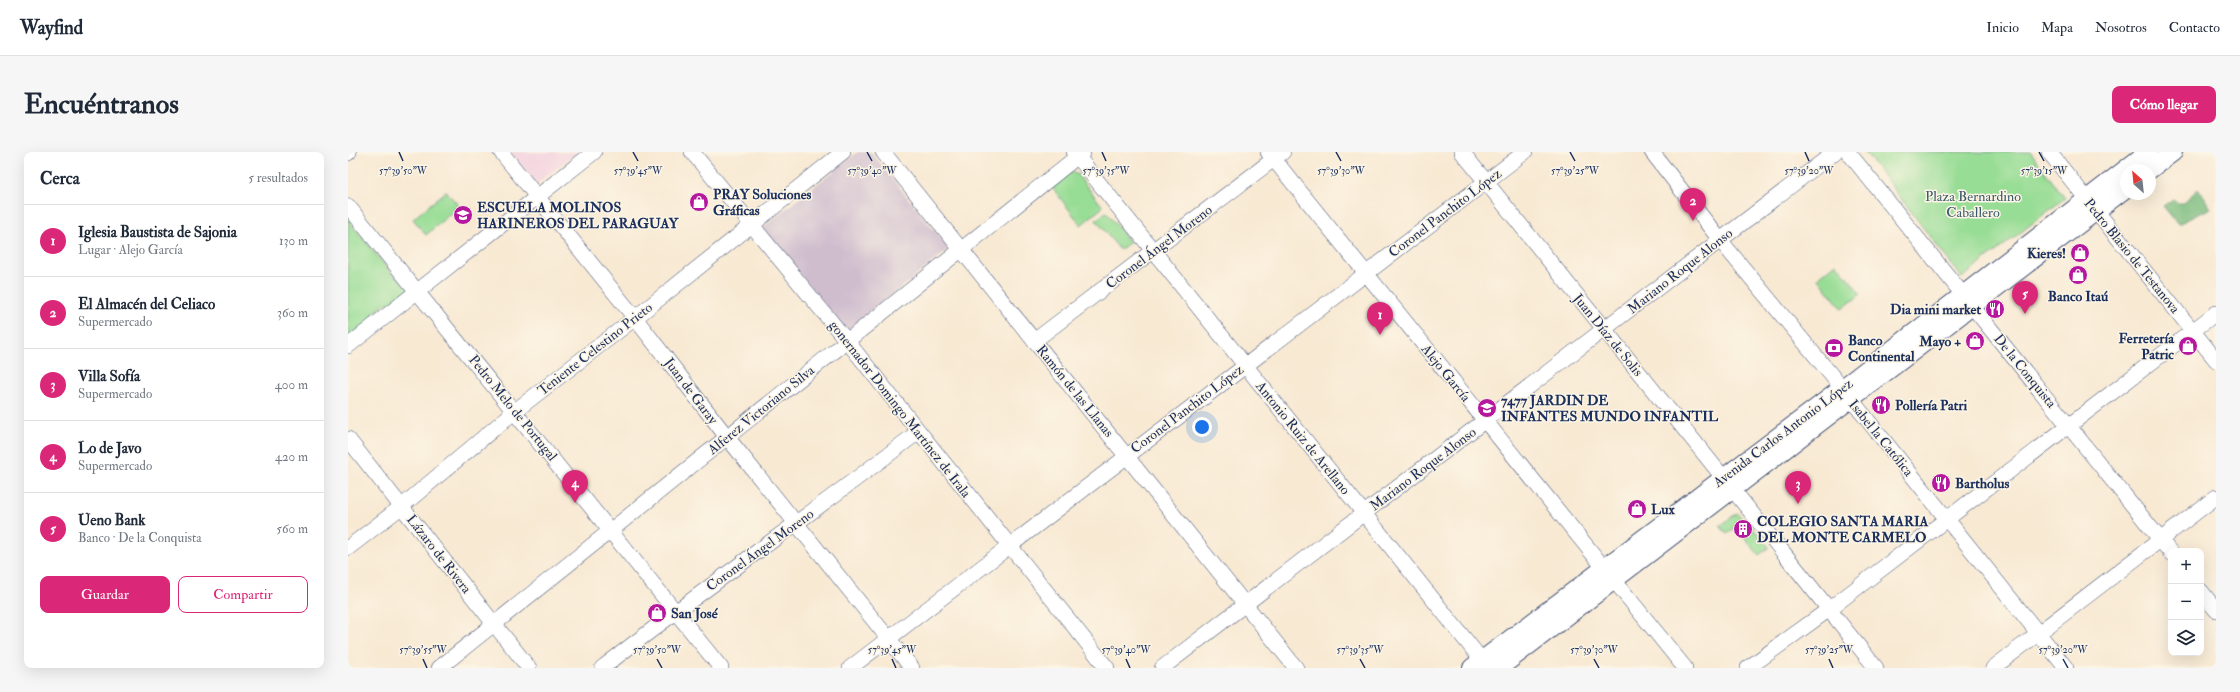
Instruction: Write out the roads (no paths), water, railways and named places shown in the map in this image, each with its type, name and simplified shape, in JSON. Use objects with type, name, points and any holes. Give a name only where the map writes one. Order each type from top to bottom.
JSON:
[{"type":"main road","name":"Avenida Carlos Antonio López","points":[[1481,665],[1608,576],[2092,206],[2148,152]]},
{"type":"main road","points":[[2156,165],[2173,152]]},
{"type":"main road","name":"Avenida Carlos Antonio López","points":[[2092,206],[2120,191]]},
{"type":"main road","name":"Avenida Carlos Antonio López","points":[[1499,668],[1608,576]]},
{"type":"street","name":"Juan de Garay","points":[[501,152],[635,318],[727,438],[912,668]]},
{"type":"street","points":[[348,346],[594,152]]},
{"type":"street","name":"gonernador Domingo Martínez de Irala","points":[[692,152],[847,341],[1008,546],[1107,668]]},
{"type":"street","name":"Teniente Celestino Prieto","points":[[348,548],[401,507],[515,411],[635,318],[843,152]]},
{"type":"street","name":"Ramón de las Llanas","points":[[882,152],[1296,668]]},
{"type":"street","name":"Juan Díaz de Solis","points":[[1462,152],[1876,668]]},
{"type":"street","name":"Coronel Panchito López","points":[[850,668],[1525,152]]},
{"type":"street","name":"Isabel la Católica","points":[[1652,152],[1720,240],[2066,668]]},
{"type":"street","name":"Mariano Roque Alonso","points":[[1162,668],[1485,422],[1835,152]]},
{"type":"street","name":"De la Conquista","points":[[1848,152],[2168,549]]},
{"type":"street","name":"Pedro Blasio de Testanova","points":[[2049,152],[2216,360]]},
{"type":"street","name":"Alferez Victoriano Silva","points":[[439,668],[847,341],[962,251],[1078,154]]},
{"type":"street","name":"Antonio Ruiz de Arellano","points":[[1078,154],[1153,251],[1364,514],[1481,665]]},
{"type":"street","name":"Coronel Ángel Moreno","points":[[1034,341],[1153,251],[1275,154]]},
{"type":"street","name":"Alejo García","points":[[1275,154],[1365,273],[1608,576],[1685,668]]},
{"type":"street","name":"Pedro Melo de Portugal","points":[[348,206],[612,530],[721,668]]},
{"type":"street","points":[[1748,668],[1828,610],[1947,520],[2068,425],[2193,332],[2216,313]]},
{"type":"street","name":"Coronel Ángel Moreno","points":[[602,668],[676,611],[797,524],[918,432]]},
{"type":"street","name":"Lázaro de Rivera","points":[[348,439],[529,668]]},
{"type":"street","points":[[1993,668],[2216,497]]},
{"type":"street","points":[[2204,595],[2216,610]]},
{"type":"place","name":"PRAY Soluciones Gráficas","points":[[699,202]]},
{"type":"place","name":"ESCUELA MOLINOS HARINEROS DEL PARAGUAY","points":[[463,215]]},
{"type":"place","name":"El Almacén del Celiaco","points":[[1693,221]]},
{"type":"place","name":"Kieres!","points":[[2080,253]]},
{"type":"place","name":"Banco Itaú","points":[[2078,275]]},
{"type":"place","name":"Dia mini market","points":[[1995,309]]},
{"type":"place","name":"Ueno Bank","points":[[2025,314]]},
{"type":"place","name":"Iglesia Baustista de Sajonia","points":[[1380,335]]},
{"type":"place","name":"Mayo +","points":[[1975,341]]},
{"type":"place","name":"Ferretería Patric","points":[[2188,346]]},
{"type":"place","name":"Banco Continental","points":[[1834,348]]},
{"type":"place","name":"Pollería Patri","points":[[1881,405]]},
{"type":"place","name":"7477 JARDIN DE INFANTES MUNDO INFANTIL","points":[[1487,408]]},
{"type":"place","name":"Bartholus","points":[[1941,483]]},
{"type":"place","name":"Lo de Javo","points":[[575,503]]},
{"type":"place","name":"Villa Sofía","points":[[1798,504]]},
{"type":"place","name":"Lux","points":[[1637,509]]},
{"type":"place","name":"COLEGIO SANTA MARIA DEL MONTE CARMELO","points":[[1743,529]]},
{"type":"place","name":"San José","points":[[657,613]]},
{"type":"park label","name":"Plaza Bernardino Caballero","points":[[1973,204]]}]
